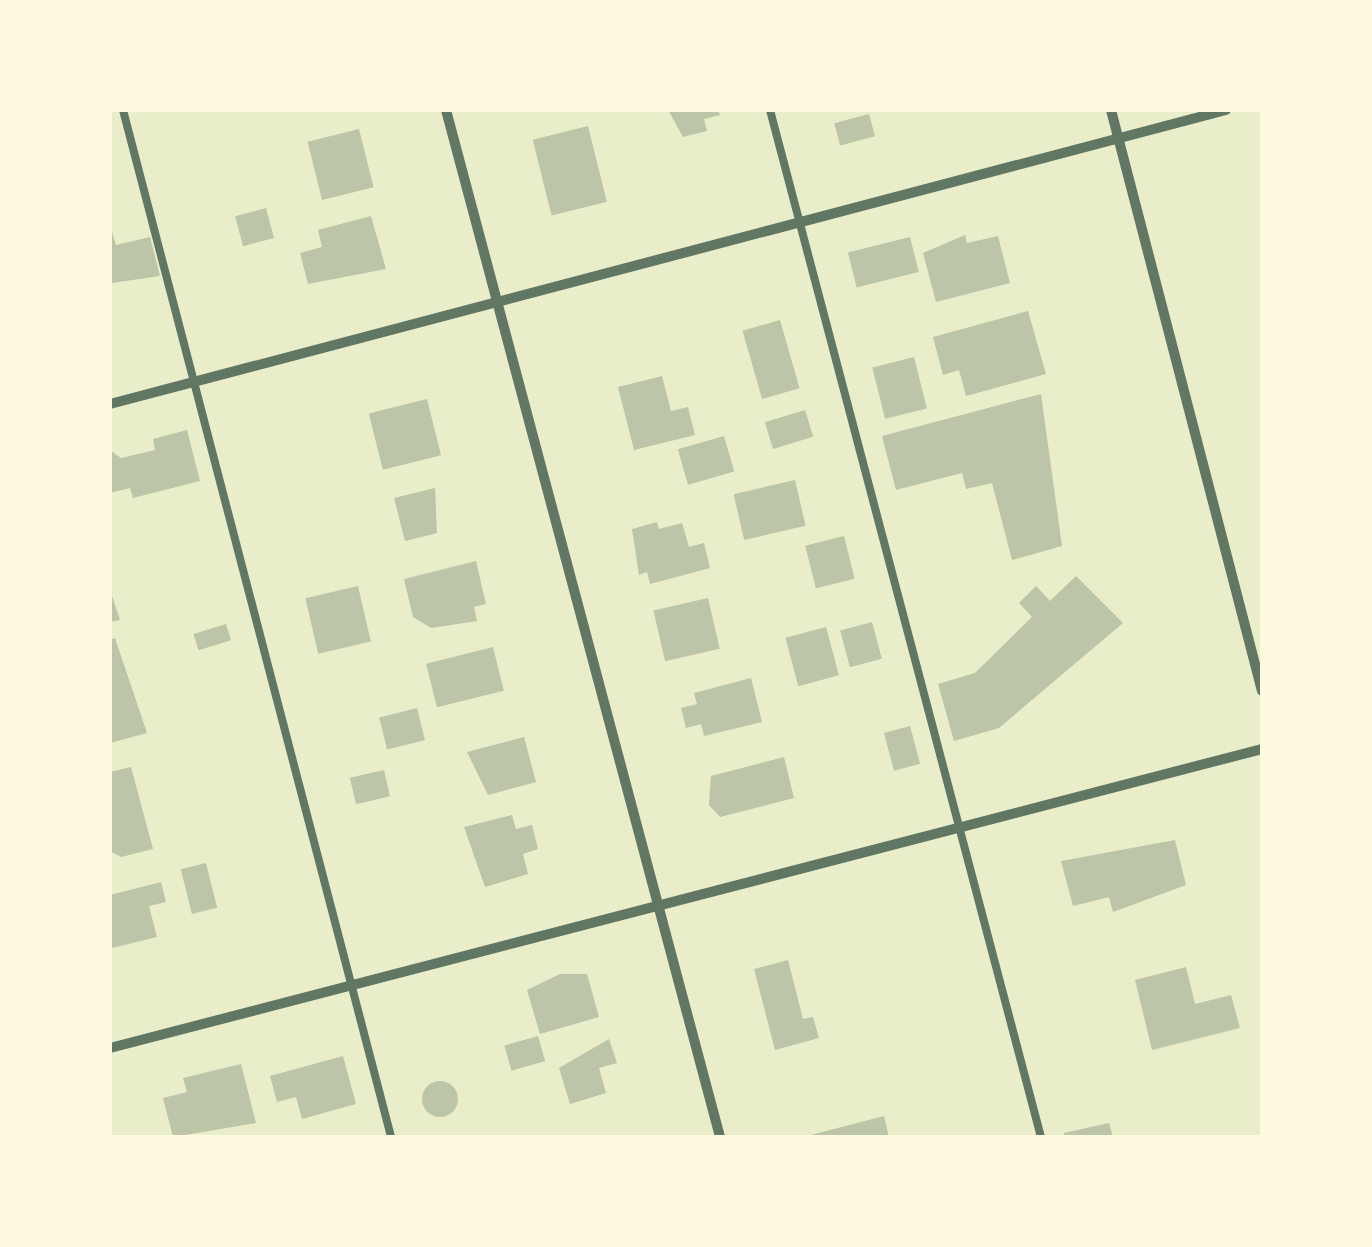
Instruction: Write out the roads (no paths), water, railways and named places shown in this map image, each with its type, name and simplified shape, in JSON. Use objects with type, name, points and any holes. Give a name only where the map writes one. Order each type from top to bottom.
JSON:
[{"type":"street","points":[[446,110],[720,1137]]},
{"type":"street","points":[[1112,110],[1262,691]]},
{"type":"street","points":[[110,404],[1226,110]]},
{"type":"street","points":[[110,1048],[1262,749]]},
{"type":"lane","points":[[123,110],[390,1137]]},
{"type":"lane","points":[[770,110],[1040,1137]]}]
